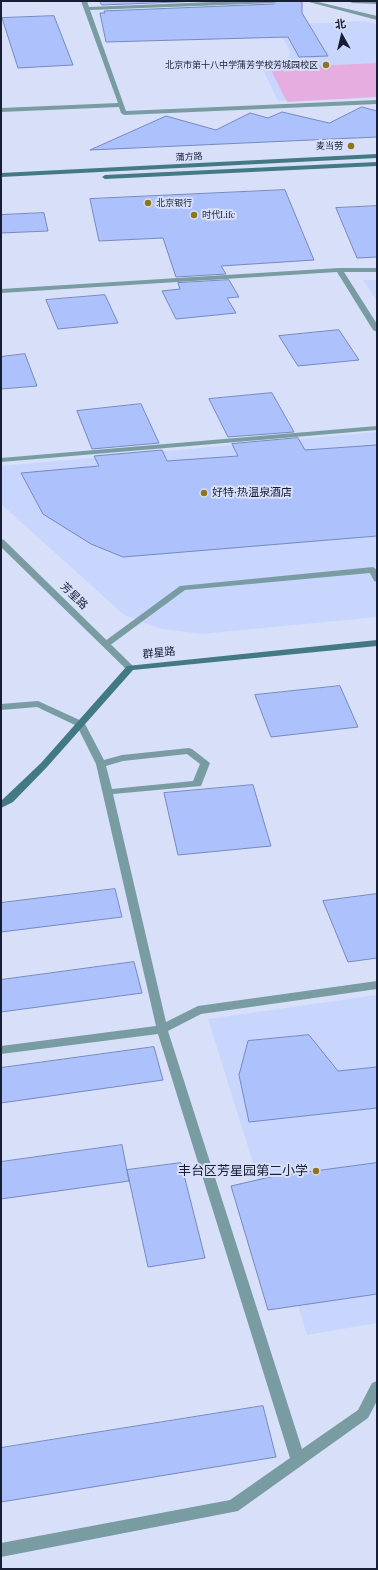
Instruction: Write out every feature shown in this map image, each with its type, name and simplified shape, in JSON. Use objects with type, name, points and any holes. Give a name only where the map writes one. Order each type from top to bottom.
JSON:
[{"type":"street","points":[[84,1],[124,113],[377,102]]},
{"type":"street","points":[[86,9],[273,1]]},
{"type":"street","points":[[308,1],[377,18]]},
{"type":"street","points":[[352,1],[377,2]]},
{"type":"street","points":[[1,110],[121,105]]},
{"type":"street","name":"蒲方路","points":[[1,175],[377,156]]},
{"type":"street","name":"蒲方路","points":[[1,182],[377,164]]},
{"type":"street","points":[[1,291],[339,270],[377,270]]},
{"type":"street","points":[[339,270],[377,330]]},
{"type":"street","points":[[1,460],[377,428]]},
{"type":"street","name":"芳星路","points":[[1,542],[130,668]]},
{"type":"street","points":[[106,644],[183,588],[373,570],[377,579]]},
{"type":"street","name":"群星路","points":[[1,805],[9,800],[44,765],[130,668],[377,643]]},
{"type":"street","points":[[1,707],[38,704],[81,724],[101,764],[162,1029],[298,1460]]},
{"type":"street","points":[[101,764],[122,758],[189,751],[205,763],[197,784],[107,792]]},
{"type":"street","points":[[1,1050],[162,1029],[198,1010],[377,985]]},
{"type":"street","points":[[1,1550],[233,1506],[363,1414],[377,1387]]},
{"type":"shaded area","name":"北京市第十八中学蒲芳学校芳城园校区","points":[[363,21],[377,24],[377,97],[278,101],[263,70],[288,60],[290,51],[275,25]]},
{"type":"shaded area","points":[[377,63],[377,97],[287,102],[270,68]]},
{"type":"shaded area","points":[[363,280],[377,280],[377,301]]},
{"type":"shaded area","points":[[377,432],[377,617],[202,634],[162,629],[124,615],[1,504],[1,466]]},
{"type":"shaded area","name":"丰台区芳星园第二小学","points":[[377,995],[377,1323],[307,1335],[208,1019]]},
{"type":"building","points":[[100,1],[201,1],[102,5]]},
{"type":"building","points":[[277,1],[302,1],[302,13],[328,56],[299,57],[288,37],[106,42],[100,13],[105,13],[104,11],[273,4]]},
{"type":"building","points":[[54,16],[73,65],[18,68],[2,18]]},
{"type":"building","points":[[362,107],[377,111],[377,137],[90,150],[166,116],[216,130],[250,113],[268,118],[282,112],[329,123]]},
{"type":"building","name":"时代Life","points":[[285,190],[314,260],[221,266],[226,274],[176,277],[163,238],[99,241],[90,199]]},
{"type":"building","points":[[377,206],[377,257],[357,258],[336,208]]},
{"type":"building","points":[[44,213],[48,231],[1,233],[1,215]]},
{"type":"building","points":[[229,280],[239,297],[227,298],[236,313],[176,319],[162,291],[180,289],[178,283]]},
{"type":"building","points":[[105,295],[118,323],[58,329],[46,300]]},
{"type":"building","points":[[339,330],[359,360],[298,366],[279,336]]},
{"type":"building","points":[[25,354],[37,386],[1,389],[1,357]]},
{"type":"building","points":[[272,393],[294,432],[228,437],[209,399]]},
{"type":"building","points":[[141,404],[159,443],[92,449],[77,411]]},
{"type":"building","name":"好特·热温泉酒店","points":[[298,438],[305,450],[377,445],[377,536],[123,557],[91,544],[43,514],[21,473],[99,466],[94,456],[162,450],[167,461],[238,456],[232,444]]},
{"type":"building","points":[[340,686],[358,727],[271,737],[255,695]]},
{"type":"building","points":[[253,785],[271,846],[178,855],[164,793]]},
{"type":"building","points":[[115,889],[122,917],[1,932],[1,903]]},
{"type":"building","points":[[377,894],[377,958],[348,962],[323,901]]},
{"type":"building","points":[[134,962],[142,993],[1,1012],[1,980]]},
{"type":"building","points":[[309,1035],[338,1071],[377,1067],[377,1108],[249,1122],[239,1075],[248,1041]]},
{"type":"building","points":[[154,1047],[163,1080],[1,1103],[1,1068]]},
{"type":"building","points":[[122,1145],[129,1181],[1,1199],[1,1162]]},
{"type":"building","points":[[181,1163],[205,1258],[148,1267],[127,1170]]},
{"type":"building","points":[[377,1163],[377,1294],[268,1310],[231,1186],[270,1177]]},
{"type":"building","points":[[263,1406],[276,1457],[1,1502],[1,1448]]},
{"type":"place","name":"北京市第十八中学蒲芳学校芳城园校区","points":[[326,65]]},
{"type":"place","name":"麦当劳","points":[[351,146]]},
{"type":"place","name":"北京银行","points":[[148,203]]},
{"type":"place","name":"时代Life","points":[[194,215]]},
{"type":"place","name":"好特·热温泉酒店","points":[[204,493]]},
{"type":"place","name":"丰台区芳星园第二小学","points":[[316,1171]]}]
